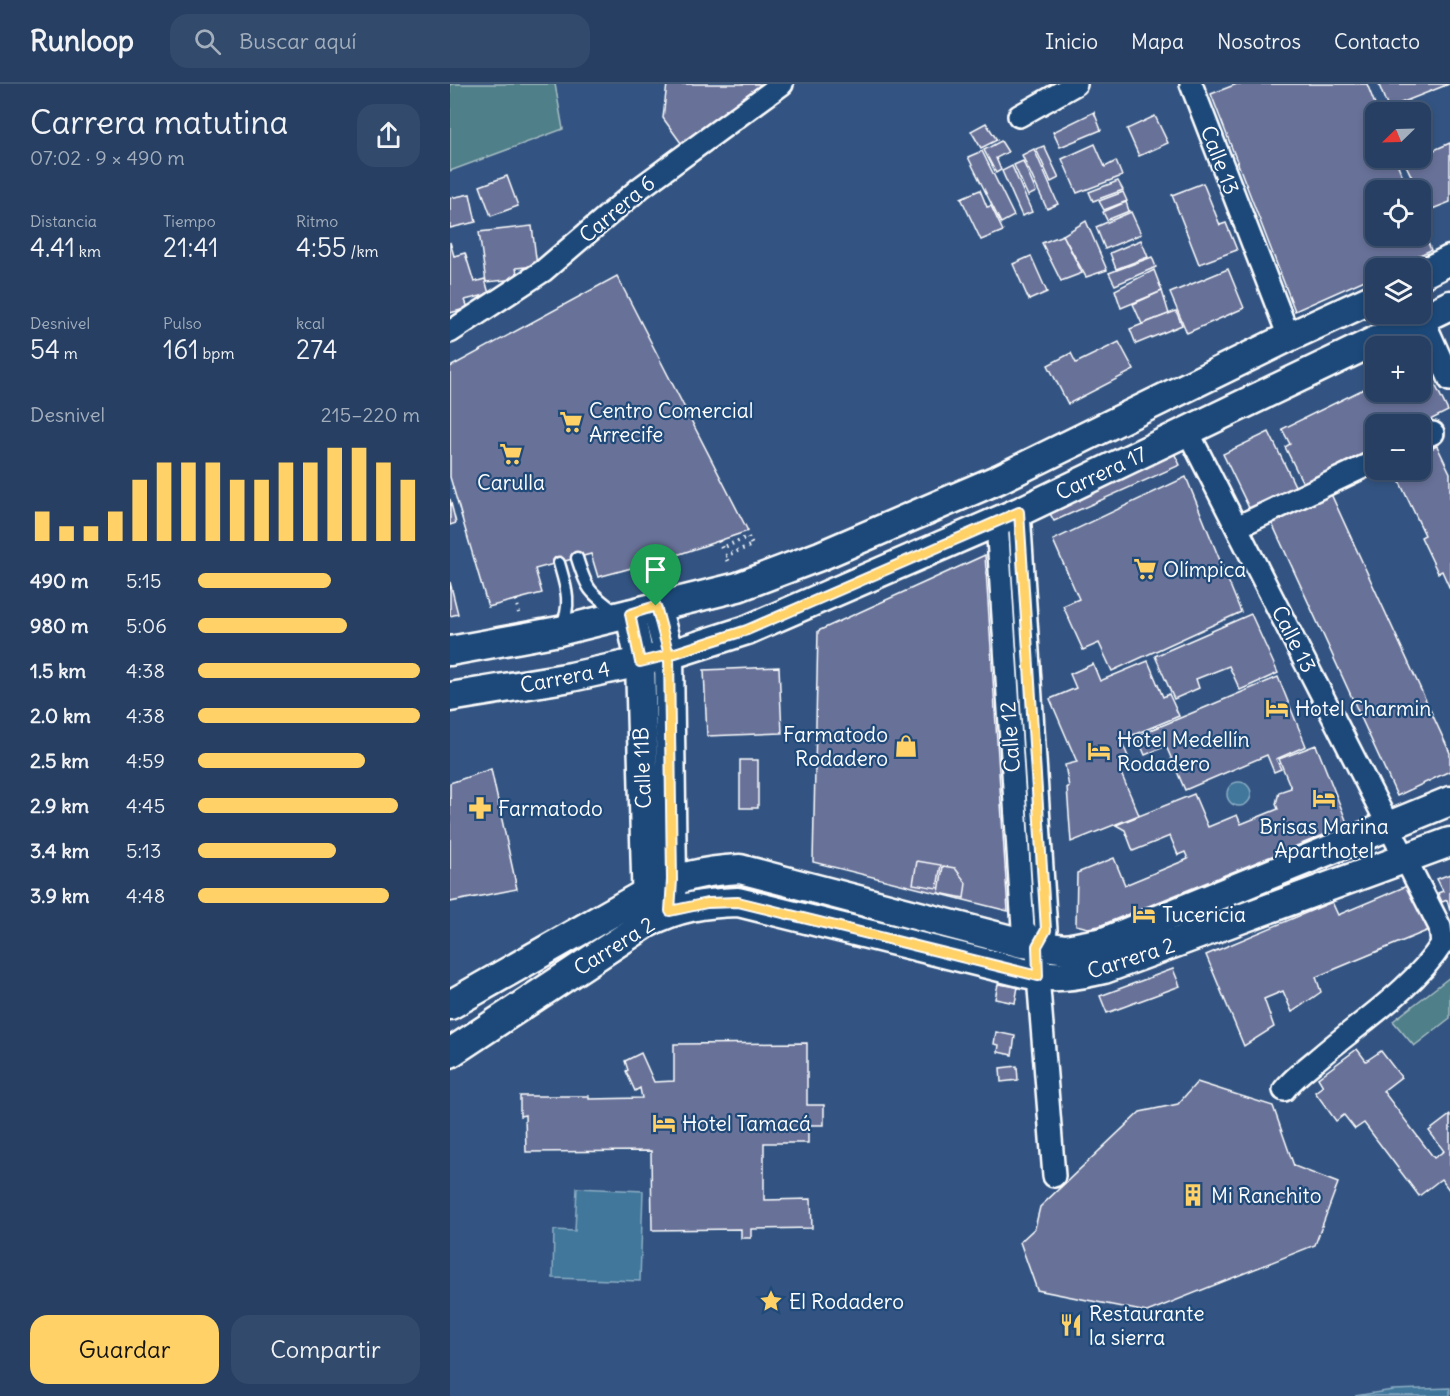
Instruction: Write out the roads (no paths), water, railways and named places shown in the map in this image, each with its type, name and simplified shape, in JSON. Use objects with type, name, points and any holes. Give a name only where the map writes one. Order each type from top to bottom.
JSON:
[{"type":"street","name":"Carrera 6","points":[[450,332],[543,271],[640,188],[782,84]]},
{"type":"street","points":[[1019,116],[1076,84]]},
{"type":"street","name":"Calle 13","points":[[1191,84],[1289,337]]},
{"type":"street","points":[[1431,270],[1450,260]]},
{"type":"street","name":"Carrera 17","points":[[636,612],[738,587],[819,556],[999,479],[1365,302]]},
{"type":"street","name":"Carrera 17","points":[[1431,314],[1450,305]]},
{"type":"street","name":"Carrera 17","points":[[747,630],[1008,517],[1411,324]]},
{"type":"street","points":[[1426,324],[1450,380]]},
{"type":"street","name":"Calle 13","points":[[1188,432],[1440,927],[1442,944],[1430,963],[1396,995],[1294,1078],[1284,1090]]},
{"type":"street","points":[[1237,527],[1365,466]]},
{"type":"street","name":"Calle 12","points":[[1008,517],[1023,927],[1037,946],[1054,1176]]},
{"type":"street","points":[[450,651],[559,631],[636,612]]},
{"type":"street","name":"Calle 11B","points":[[636,612],[669,655],[672,880],[658,917]]},
{"type":"street","name":"Calle 11B","points":[[636,612],[640,662],[646,893],[658,917]]},
{"type":"street","name":"Carrera 4","points":[[450,697],[571,677],[640,662],[747,630]]},
{"type":"street","name":"Carrera 2","points":[[450,1005],[646,893],[672,880],[706,871],[740,869],[1037,946],[1066,949],[1104,942],[1450,801]]},
{"type":"street","name":"Carrera 2","points":[[450,1053],[658,917],[707,903],[738,902],[1038,976],[1069,977],[1104,969],[1450,842]]},
{"type":"lane","points":[[577,558],[592,595],[636,612]]},
{"type":"lane","points":[[559,562],[568,603],[567,614],[559,631]]},
{"type":"water","points":[[1239,782],[1248,785],[1251,794],[1248,803],[1239,806],[1230,803],[1227,794],[1230,785]]},
{"type":"water","points":[[577,1188],[643,1191],[640,1281],[553,1278],[554,1230],[575,1231]]},
{"type":"water","points":[[1450,1388],[1450,1396],[1355,1396],[1393,1390]]},
{"type":"place","name":"Centro Comercial Arrecife","points":[[571,422]]},
{"type":"place","name":"Carulla","points":[[511,454]]},
{"type":"place","name":"Olímpica","points":[[1145,569]]},
{"type":"place","name":"Hotel Charmin","points":[[1277,708]]},
{"type":"place","name":"Farmatodo Rodadero","points":[[906,746]]},
{"type":"place","name":"Hotel Medellín Rodadero","points":[[1099,751]]},
{"type":"place","name":"Brisas Marina Aparthotel","points":[[1324,798]]},
{"type":"place","name":"Farmatodo","points":[[480,808]]},
{"type":"place","name":"Tucericia","points":[[1144,914]]},
{"type":"place","name":"Hotel Tamacá","points":[[664,1123]]},
{"type":"place","name":"Mi Ranchito","points":[[1193,1195]]},
{"type":"place","name":"El Rodadero","points":[[771,1301]]},
{"type":"place","name":"Restaurante la sierra","points":[[1071,1325]]}]
